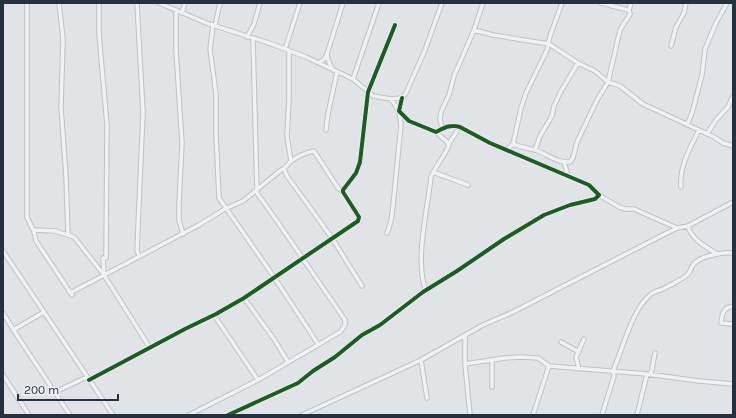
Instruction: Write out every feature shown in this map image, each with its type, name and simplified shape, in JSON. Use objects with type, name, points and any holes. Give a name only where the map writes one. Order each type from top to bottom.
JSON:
[{"type":"street","points":[[26,3],[27,217],[34,232],[36,241],[70,293],[183,234],[225,209],[243,201],[284,169],[291,161],[308,152],[314,151],[338,188],[343,192],[362,224]]},
{"type":"street","points":[[60,3],[63,39],[61,107],[68,234]]},
{"type":"street","points":[[99,3],[99,34],[107,125],[104,275]]},
{"type":"street","points":[[137,3],[143,112],[137,250],[140,256]]},
{"type":"street","points":[[159,3],[214,26],[319,62],[353,79],[374,96],[391,99],[402,98]]},
{"type":"street","points":[[182,13],[185,3]]},
{"type":"street","points":[[220,3],[210,49],[216,94],[219,198],[225,209],[274,278],[318,344]]},
{"type":"street","points":[[247,37],[254,24],[260,3]]},
{"type":"street","points":[[291,161],[287,136],[289,99],[287,50],[300,3]]},
{"type":"street","points":[[319,62],[325,58],[327,54],[343,3]]},
{"type":"street","points":[[353,79],[379,3]]},
{"type":"street","points":[[387,233],[391,221],[393,206],[401,125],[399,110],[402,98],[406,93],[425,50],[442,3]]},
{"type":"street","points":[[442,128],[440,119],[441,112],[449,95],[454,76],[474,30],[483,3]]},
{"type":"street","points":[[506,150],[513,144],[526,93],[549,44],[550,36],[562,3]]},
{"type":"street","points":[[601,3],[629,10]]},
{"type":"street","points":[[513,144],[525,149],[534,150],[564,162],[570,162],[573,158],[577,142],[597,100],[608,82],[620,30],[630,14],[629,10],[631,3]]},
{"type":"street","points":[[671,46],[676,27],[684,12],[686,3]]},
{"type":"street","points":[[687,125],[692,113],[702,75],[704,49],[727,3]]},
{"type":"street","points":[[176,10],[176,50],[182,143],[179,220],[183,234]]},
{"type":"street","points":[[343,192],[356,173],[360,162],[368,92],[395,25]]},
{"type":"street","points":[[474,30],[492,35],[549,44],[578,63],[595,71],[608,82],[620,86],[643,104],[723,143],[733,146]]},
{"type":"street","points":[[189,415],[258,380],[340,332],[346,325],[345,320],[303,258],[260,199],[256,191],[253,39]]},
{"type":"street","points":[[326,130],[336,71],[328,60],[327,54]]},
{"type":"street","points":[[534,150],[540,136],[552,116],[554,106],[560,94],[578,63]]},
{"type":"street","points":[[707,134],[716,120],[728,107],[733,96]]},
{"type":"street","points":[[391,99],[409,121],[436,132],[446,141],[448,145]]},
{"type":"street","points":[[436,132],[442,128],[456,126],[460,127],[478,138],[589,185],[600,195],[619,207],[634,209],[677,228]]},
{"type":"street","points":[[681,187],[680,176],[691,146],[699,130]]},
{"type":"street","points":[[426,290],[422,281],[423,231],[432,177],[433,172],[447,151],[448,145],[457,131]]},
{"type":"street","points":[[564,162],[567,172]]},
{"type":"street","points":[[284,169],[287,176],[332,238],[362,286]]},
{"type":"street","points":[[433,172],[468,185]]},
{"type":"street","points":[[228,415],[298,383],[312,371],[335,357],[354,341],[380,325],[426,290],[504,239],[544,215],[570,205],[595,199],[600,195]]},
{"type":"street","points":[[302,415],[421,360],[487,323],[513,312],[677,228],[688,226],[733,202]]},
{"type":"street","points":[[55,392],[88,379],[214,315],[244,298],[354,224],[358,221],[359,217]]},
{"type":"street","points":[[688,226],[690,234],[697,241],[717,254]]},
{"type":"street","points":[[34,232],[35,230],[54,231],[74,237],[104,275],[150,348]]},
{"type":"street","points":[[3,251],[113,415]]},
{"type":"street","points":[[602,415],[614,376],[613,371],[633,318],[651,295],[691,272],[693,264],[700,260],[717,254],[733,254]]},
{"type":"street","points":[[244,298],[274,339],[288,362]]},
{"type":"street","points":[[733,306],[727,307],[723,312],[721,324],[733,324]]},
{"type":"street","points":[[13,330],[44,312]]},
{"type":"street","points":[[3,313],[70,415]]},
{"type":"street","points":[[214,315],[258,380]]},
{"type":"street","points":[[465,335],[465,364],[470,415]]},
{"type":"street","points":[[579,369],[576,357],[584,339]]},
{"type":"street","points":[[561,342],[579,352]]},
{"type":"street","points":[[637,415],[655,353]]},
{"type":"street","points":[[465,364],[522,357],[538,358],[549,366],[649,374],[733,384]]},
{"type":"street","points":[[421,360],[427,398]]},
{"type":"street","points":[[492,360],[492,387]]},
{"type":"street","points":[[533,415],[549,366]]},
{"type":"street","points":[[3,375],[29,415]]},
{"type":"cycle path","points":[[89,380],[244,298],[358,221],[359,217],[343,190],[356,173],[360,162],[368,92],[395,25]]},
{"type":"cycle path","points":[[228,415],[298,383],[335,357],[362,335],[380,325],[423,292],[504,239],[544,215],[570,205],[595,199],[599,195],[589,185],[490,143],[460,127],[450,126],[436,132],[409,121],[399,111],[402,98]]}]
